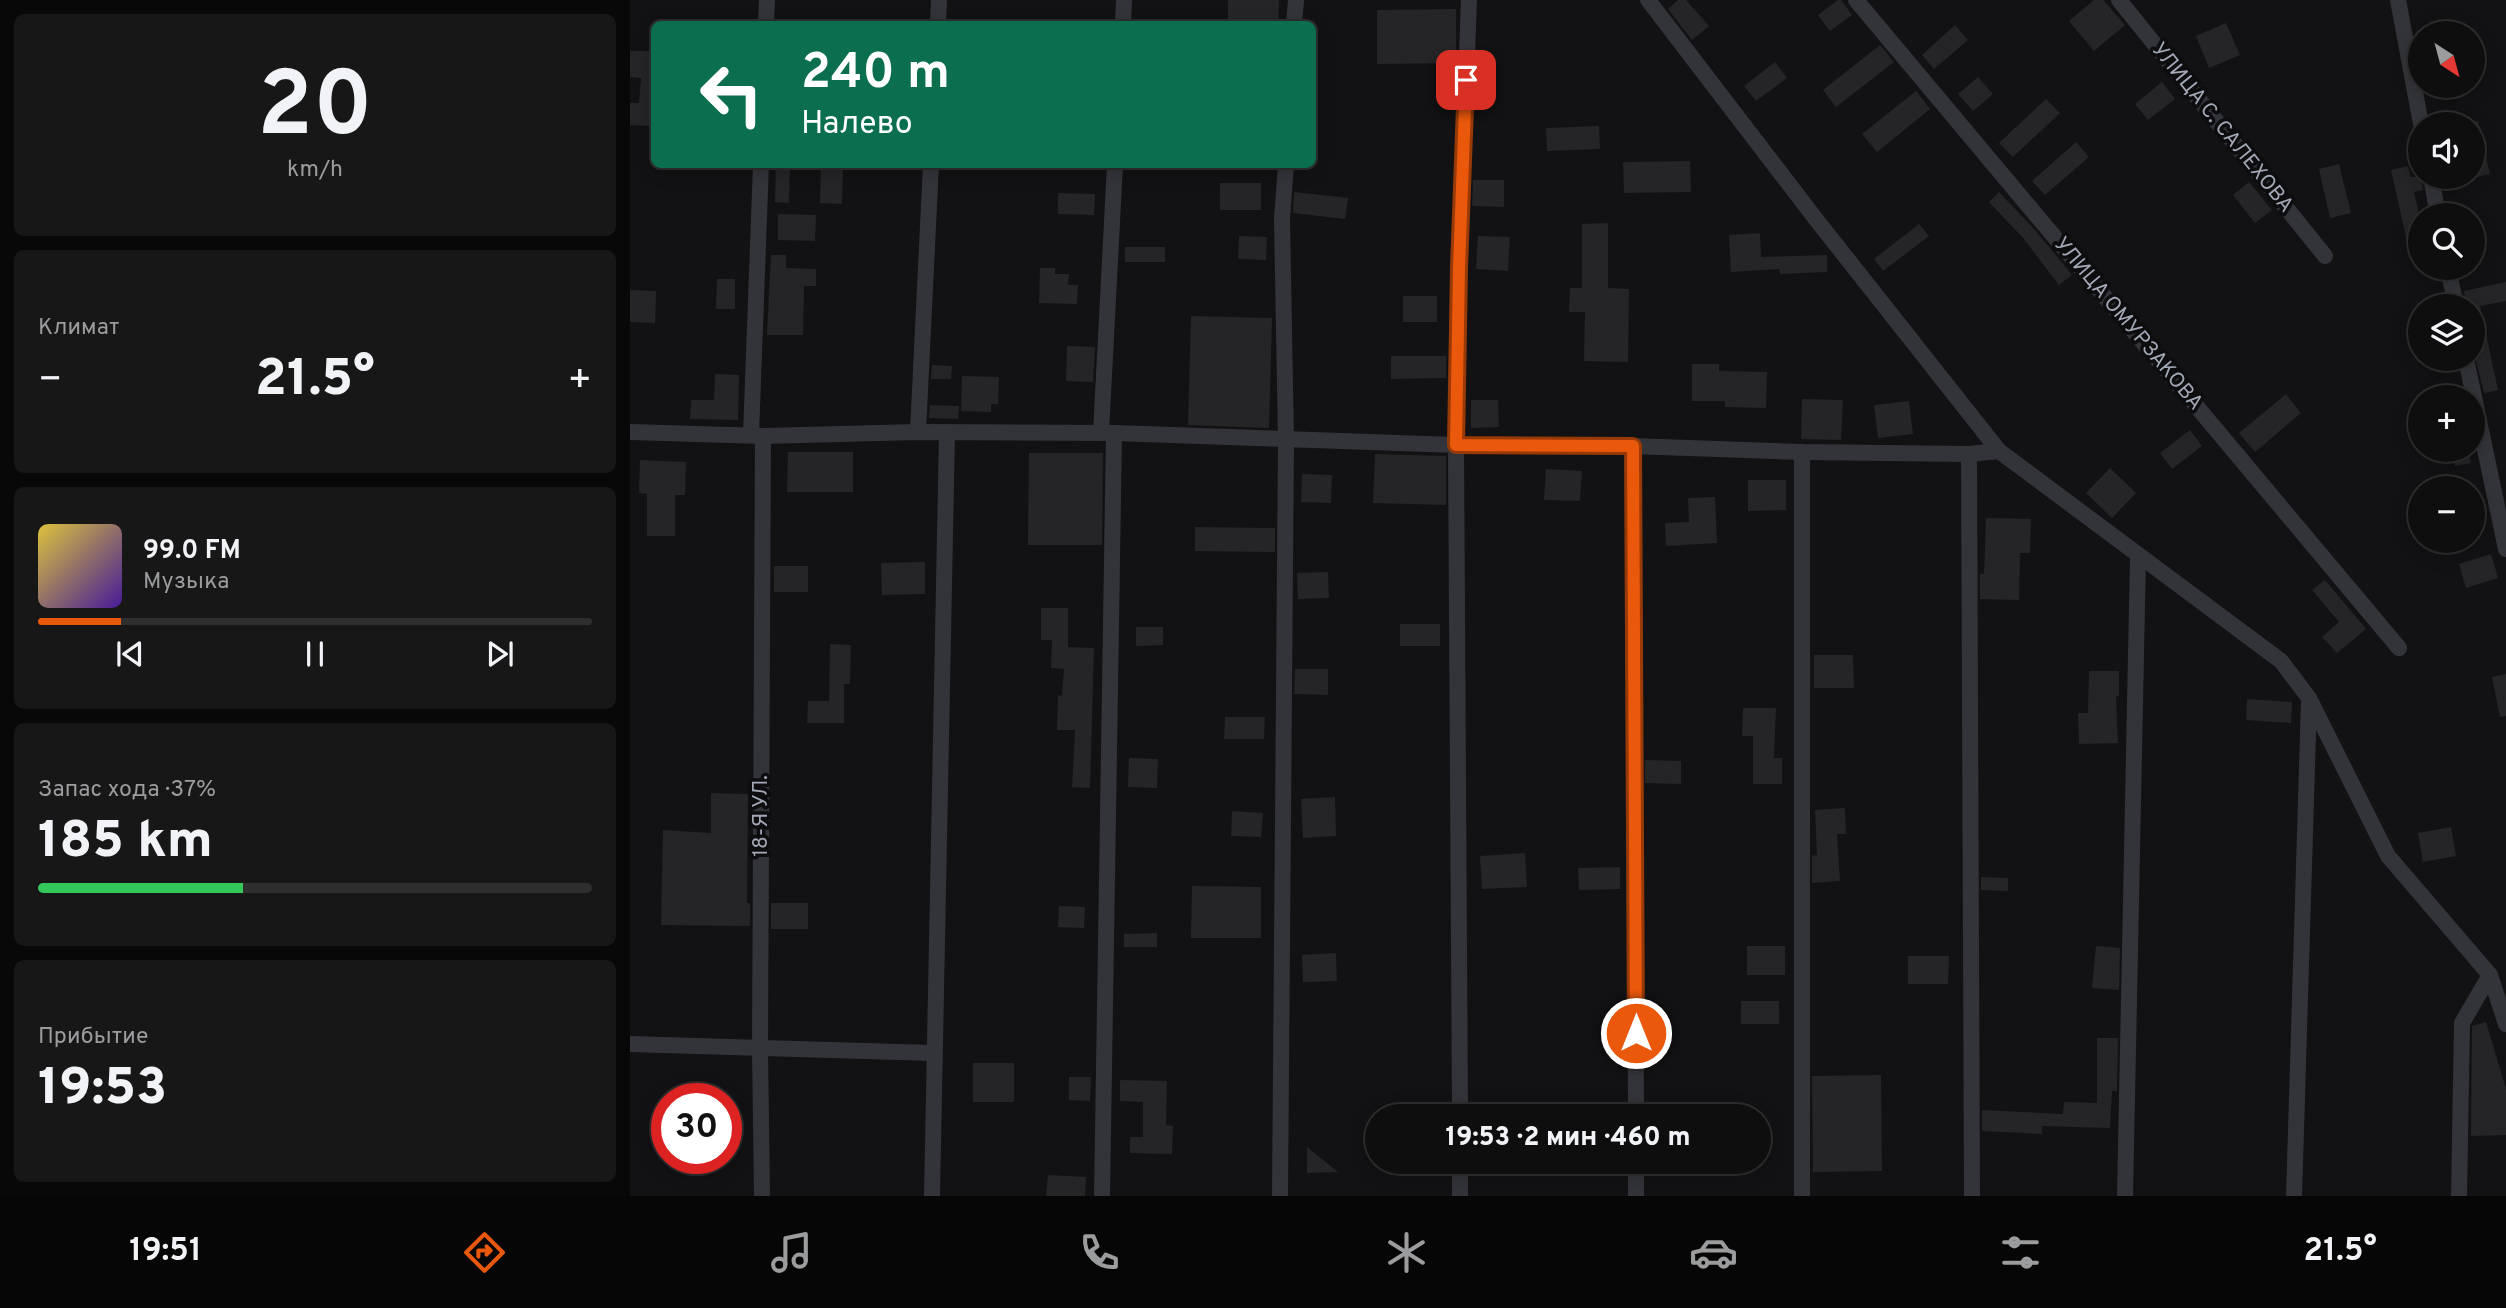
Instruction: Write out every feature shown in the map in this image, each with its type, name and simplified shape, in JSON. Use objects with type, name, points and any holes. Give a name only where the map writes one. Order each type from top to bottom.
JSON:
[{"type":"street","points":[[766,21],[767,0]]},
{"type":"street","points":[[938,21],[939,0]]},
{"type":"street","points":[[1123,21],[1124,0]]},
{"type":"street","points":[[1294,21],[1296,0]]},
{"type":"street","points":[[1460,1104],[1456,445],[1459,268],[1469,0]]},
{"type":"street","points":[[1648,0],[1815,218],[1999,451],[2281,661],[2309,698],[2388,856],[2498,976],[2506,1024]]},
{"type":"street","name":"УЛИЦА ОМУРЗАКОВА","points":[[1856,0],[2399,648]]},
{"type":"street","name":"УЛИЦА С. САЛЕХОВА","points":[[2119,0],[2325,256]]},
{"type":"street","points":[[2398,0],[2419,112]]},
{"type":"street","name":"18-Я УЛ.","points":[[761,168],[757,435],[762,1196]]},
{"type":"street","points":[[918,432],[931,168]]},
{"type":"street","points":[[1102,1196],[1107,433],[1115,168]]},
{"type":"street","points":[[1280,1196],[1286,440],[1282,219],[1286,168]]},
{"type":"street","points":[[2469,371],[2506,549]]},
{"type":"street","points":[[630,432],[757,435],[1107,433],[1456,445],[1633,446],[1802,452],[1969,454],[1999,451]]},
{"type":"street","points":[[932,1196],[947,432]]},
{"type":"street","points":[[1633,446],[1636,1104]]},
{"type":"street","points":[[1802,452],[1802,1196]]},
{"type":"street","points":[[1969,454],[1972,1196]]},
{"type":"street","points":[[2125,1196],[2138,556]]},
{"type":"street","points":[[2294,1196],[2309,698]]},
{"type":"street","points":[[2459,1196],[2462,1023],[2498,976]]},
{"type":"street","points":[[630,1044],[933,1053]]},
{"type":"street","points":[[1460,1174],[1460,1196]]},
{"type":"street","points":[[1636,1174],[1636,1196]]},
{"type":"building","points":[[1228,0],[1279,0],[1278,21],[1228,21]]},
{"type":"building","points":[[1678,0],[1686,0],[1709,26],[1692,40],[1668,9]]},
{"type":"building","points":[[1841,0],[1852,15],[1830,31],[1818,15]]},
{"type":"building","points":[[2094,0],[2103,0],[2125,25],[2094,51],[2069,21]]},
{"type":"building","points":[[1456,9],[1456,63],[1377,64],[1377,10]]},
{"type":"building","points":[[2226,23],[2240,55],[2209,68],[2196,36]]},
{"type":"building","points":[[1955,25],[1968,40],[1934,69],[1922,55]]},
{"type":"building","points":[[1880,45],[1894,62],[1836,107],[1823,90]]},
{"type":"building","points":[[630,51],[651,51],[651,126],[630,125],[630,103],[639,103],[641,78],[630,77]]},
{"type":"building","points":[[1775,62],[1787,78],[1756,101],[1744,86]]},
{"type":"building","points":[[1978,77],[1993,94],[1973,111],[1958,94]]},
{"type":"building","points":[[2162,82],[2175,99],[2148,120],[2135,104]]},
{"type":"building","points":[[1916,91],[1930,109],[1877,152],[1862,134]]},
{"type":"building","points":[[2046,99],[2060,113],[2013,157],[1999,143]]},
{"type":"building","points":[[1599,126],[1600,149],[1547,151],[1546,128]]},
{"type":"building","points":[[2076,142],[2089,157],[2045,195],[2032,181]]},
{"type":"building","points":[[2485,152],[2490,174],[2485,175]]},
{"type":"building","points":[[1690,161],[1691,192],[1624,193],[1623,162]]},
{"type":"building","points":[[2339,164],[2351,213],[2330,218],[2319,169]]},
{"type":"building","points":[[2408,166],[2408,189],[2423,189],[2414,192],[2416,203],[2408,203],[2408,246],[2391,170]]},
{"type":"building","points":[[776,168],[790,168],[789,203],[775,202]]},
{"type":"building","points":[[821,168],[843,168],[842,204],[820,203]]},
{"type":"building","points":[[1473,180],[1504,180],[1504,207],[1472,206]]},
{"type":"building","points":[[2249,182],[2272,210],[2255,223],[2233,195]]},
{"type":"building","points":[[1220,183],[1261,183],[1261,210],[1220,210]]},
{"type":"building","points":[[1294,192],[1348,198],[1345,219],[1293,213]]},
{"type":"building","points":[[1999,192],[2072,275],[2059,285],[2023,238],[1989,202]]},
{"type":"building","points":[[1058,193],[1095,194],[1094,215],[1058,214]]},
{"type":"building","points":[[778,214],[816,215],[815,241],[778,240]]},
{"type":"building","points":[[1608,223],[1608,288],[1629,289],[1628,362],[1584,361],[1585,312],[1569,312],[1570,288],[1582,288],[1582,224]]},
{"type":"building","points":[[1919,224],[1929,236],[1883,271],[1874,259]]},
{"type":"building","points":[[1760,233],[1761,257],[1827,255],[1827,272],[1780,274],[1779,269],[1731,272],[1729,235]]},
{"type":"building","points":[[1239,236],[1267,237],[1266,260],[1238,259]]},
{"type":"building","points":[[1478,236],[1510,237],[1508,271],[1476,269]]},
{"type":"building","points":[[1125,247],[1165,247],[1165,262],[1125,262]]},
{"type":"building","points":[[771,255],[786,255],[786,268],[816,269],[816,286],[804,286],[803,335],[767,335]]},
{"type":"building","points":[[1040,268],[1055,268],[1055,274],[1069,274],[1068,285],[1078,285],[1077,304],[1039,303]]},
{"type":"building","points":[[717,279],[735,279],[735,309],[716,309]]},
{"type":"building","points":[[2506,282],[2506,301],[2485,305],[2485,294],[2464,294],[2464,291]]},
{"type":"building","points":[[630,290],[656,291],[655,323],[630,322]]},
{"type":"building","points":[[1403,296],[1437,296],[1437,322],[1403,322]]},
{"type":"building","points":[[1191,316],[1272,318],[1269,428],[1188,425]]},
{"type":"building","points":[[2485,329],[2498,390],[2485,393],[2485,385],[2482,385],[2479,371],[2485,371]]},
{"type":"building","points":[[1067,346],[1095,347],[1093,382],[1066,381]]},
{"type":"building","points":[[1391,356],[1446,356],[1446,378],[1391,379]]},
{"type":"building","points":[[1692,364],[1719,364],[1719,371],[1767,372],[1766,408],[1725,407],[1725,401],[1692,401]]},
{"type":"building","points":[[932,365],[952,366],[951,379],[931,379]]},
{"type":"building","points":[[715,374],[739,375],[738,420],[690,419],[691,400],[714,400]]},
{"type":"building","points":[[962,376],[999,377],[998,404],[991,404],[991,412],[961,411]]},
{"type":"building","points":[[2286,394],[2301,413],[2255,452],[2239,433]]},
{"type":"building","points":[[1802,399],[1843,400],[1841,440],[1801,439]]},
{"type":"building","points":[[1471,400],[1498,400],[1499,427],[1471,428]]},
{"type":"building","points":[[1909,401],[1913,434],[1878,438],[1874,405]]},
{"type":"building","points":[[930,405],[959,406],[958,419],[929,418]]},
{"type":"building","points":[[2190,430],[2202,446],[2172,469],[2160,453]]},
{"type":"building","points":[[788,452],[853,452],[853,492],[787,492]]},
{"type":"building","points":[[1029,453],[1103,453],[1102,545],[1028,545]]},
{"type":"building","points":[[1375,454],[1446,456],[1446,505],[1373,503]]},
{"type":"building","points":[[640,460],[686,462],[685,495],[675,495],[675,536],[647,536],[647,494],[639,493]]},
{"type":"building","points":[[2454,462],[2471,463],[2455,466]]},
{"type":"building","points":[[2110,468],[2136,493],[2112,518],[2086,493]]},
{"type":"building","points":[[1546,469],[1582,471],[1580,501],[1544,500]]},
{"type":"building","points":[[1302,474],[1332,475],[1331,503],[1301,502]]},
{"type":"building","points":[[1748,480],[1786,480],[1786,510],[1748,511]]},
{"type":"building","points":[[1715,497],[1717,543],[1666,546],[1665,523],[1689,522],[1688,498]]},
{"type":"building","points":[[1986,518],[2031,519],[2030,553],[2020,553],[2019,600],[1980,599],[1980,574],[1984,574]]},
{"type":"building","points":[[1195,527],[1275,528],[1275,552],[1195,551]]},
{"type":"building","points":[[2491,554],[2498,578],[2466,588],[2459,564]]},
{"type":"building","points":[[925,562],[925,594],[882,595],[881,563]]},
{"type":"building","points":[[774,566],[808,566],[808,592],[774,592]]},
{"type":"building","points":[[1328,572],[1329,598],[1298,599],[1297,573]]},
{"type":"building","points":[[2325,580],[2366,629],[2337,653],[2322,637],[2339,622],[2312,590]]},
{"type":"building","points":[[1041,608],[1068,608],[1068,647],[1094,648],[1090,788],[1072,787],[1075,730],[1057,730],[1058,695],[1062,696],[1064,669],[1051,668],[1052,640],[1041,640]]},
{"type":"building","points":[[1400,624],[1440,624],[1440,646],[1400,646]]},
{"type":"building","points":[[1136,627],[1163,627],[1163,645],[1136,646]]},
{"type":"building","points":[[830,644],[851,645],[850,684],[844,684],[844,723],[807,723],[808,701],[829,701]]},
{"type":"building","points":[[1814,655],[1853,655],[1854,688],[1814,688]]},
{"type":"building","points":[[1295,669],[1328,669],[1328,695],[1294,694]]},
{"type":"building","points":[[2089,671],[2119,671],[2119,696],[2116,696],[2118,743],[2079,744],[2078,713],[2088,713]]},
{"type":"building","points":[[2506,674],[2506,716],[2500,717],[2492,677]]},
{"type":"building","points":[[2247,699],[2292,702],[2291,723],[2246,720]]},
{"type":"building","points":[[1743,708],[1776,708],[1774,758],[1782,758],[1782,784],[1753,784],[1753,736],[1742,736]]},
{"type":"building","points":[[1225,717],[1265,717],[1264,739],[1224,739]]},
{"type":"building","points":[[1129,758],[1158,759],[1157,788],[1128,787]]},
{"type":"building","points":[[1645,760],[1681,761],[1681,784],[1645,783]]},
{"type":"building","points":[[711,793],[748,794],[747,903],[750,903],[750,926],[661,925],[663,830],[711,833]]},
{"type":"building","points":[[1335,797],[1336,836],[1303,838],[1301,799]]},
{"type":"building","points":[[1845,808],[1846,834],[1837,834],[1840,881],[1812,883],[1812,856],[1817,855],[1815,810]]},
{"type":"building","points":[[1232,811],[1263,813],[1261,837],[1231,836]]},
{"type":"building","points":[[2451,827],[2456,856],[2423,862],[2418,833]]},
{"type":"building","points":[[1525,853],[1527,887],[1482,889],[1480,856]]},
{"type":"building","points":[[1620,867],[1620,889],[1579,890],[1578,868]]},
{"type":"building","points":[[1981,877],[2008,878],[2008,891],[1981,890]]},
{"type":"building","points":[[1192,886],[1261,887],[1261,938],[1191,938]]},
{"type":"building","points":[[771,903],[808,903],[808,929],[771,929]]},
{"type":"building","points":[[1059,906],[1085,907],[1084,928],[1058,927]]},
{"type":"building","points":[[1157,933],[1157,947],[1124,947],[1124,934]]},
{"type":"building","points":[[1747,946],[1785,946],[1785,975],[1747,975]]},
{"type":"building","points":[[2096,946],[2120,948],[2119,990],[2092,988]]},
{"type":"building","points":[[1336,953],[1337,981],[1303,982],[1302,955]]},
{"type":"building","points":[[1908,956],[1949,956],[1948,984],[1908,984]]},
{"type":"building","points":[[1741,1001],[1779,1001],[1779,1024],[1741,1024]]},
{"type":"building","points":[[2486,1022],[2506,1089],[2506,1135],[2471,1136],[2472,1026]]},
{"type":"building","points":[[2097,1038],[2118,1038],[2117,1091],[2112,1091],[2110,1128],[2042,1126],[2042,1134],[1982,1131],[1982,1110],[2063,1114],[2064,1102],[2097,1103]]},
{"type":"building","points":[[973,1063],[1014,1063],[1014,1102],[973,1102]]},
{"type":"building","points":[[1881,1075],[1882,1171],[1813,1172],[1812,1076]]},
{"type":"building","points":[[1069,1077],[1091,1077],[1090,1101],[1069,1100]]},
{"type":"building","points":[[1120,1080],[1167,1081],[1166,1125],[1173,1126],[1172,1154],[1130,1153],[1130,1137],[1143,1137],[1143,1102],[1120,1101]]},
{"type":"building","points":[[1307,1147],[1338,1172],[1307,1173]]},
{"type":"building","points":[[1048,1175],[1086,1177],[1085,1196],[1046,1196]]},
{"type":"route","points":[[1466,80],[1456,445],[1633,446],[1636,1033]]}]
